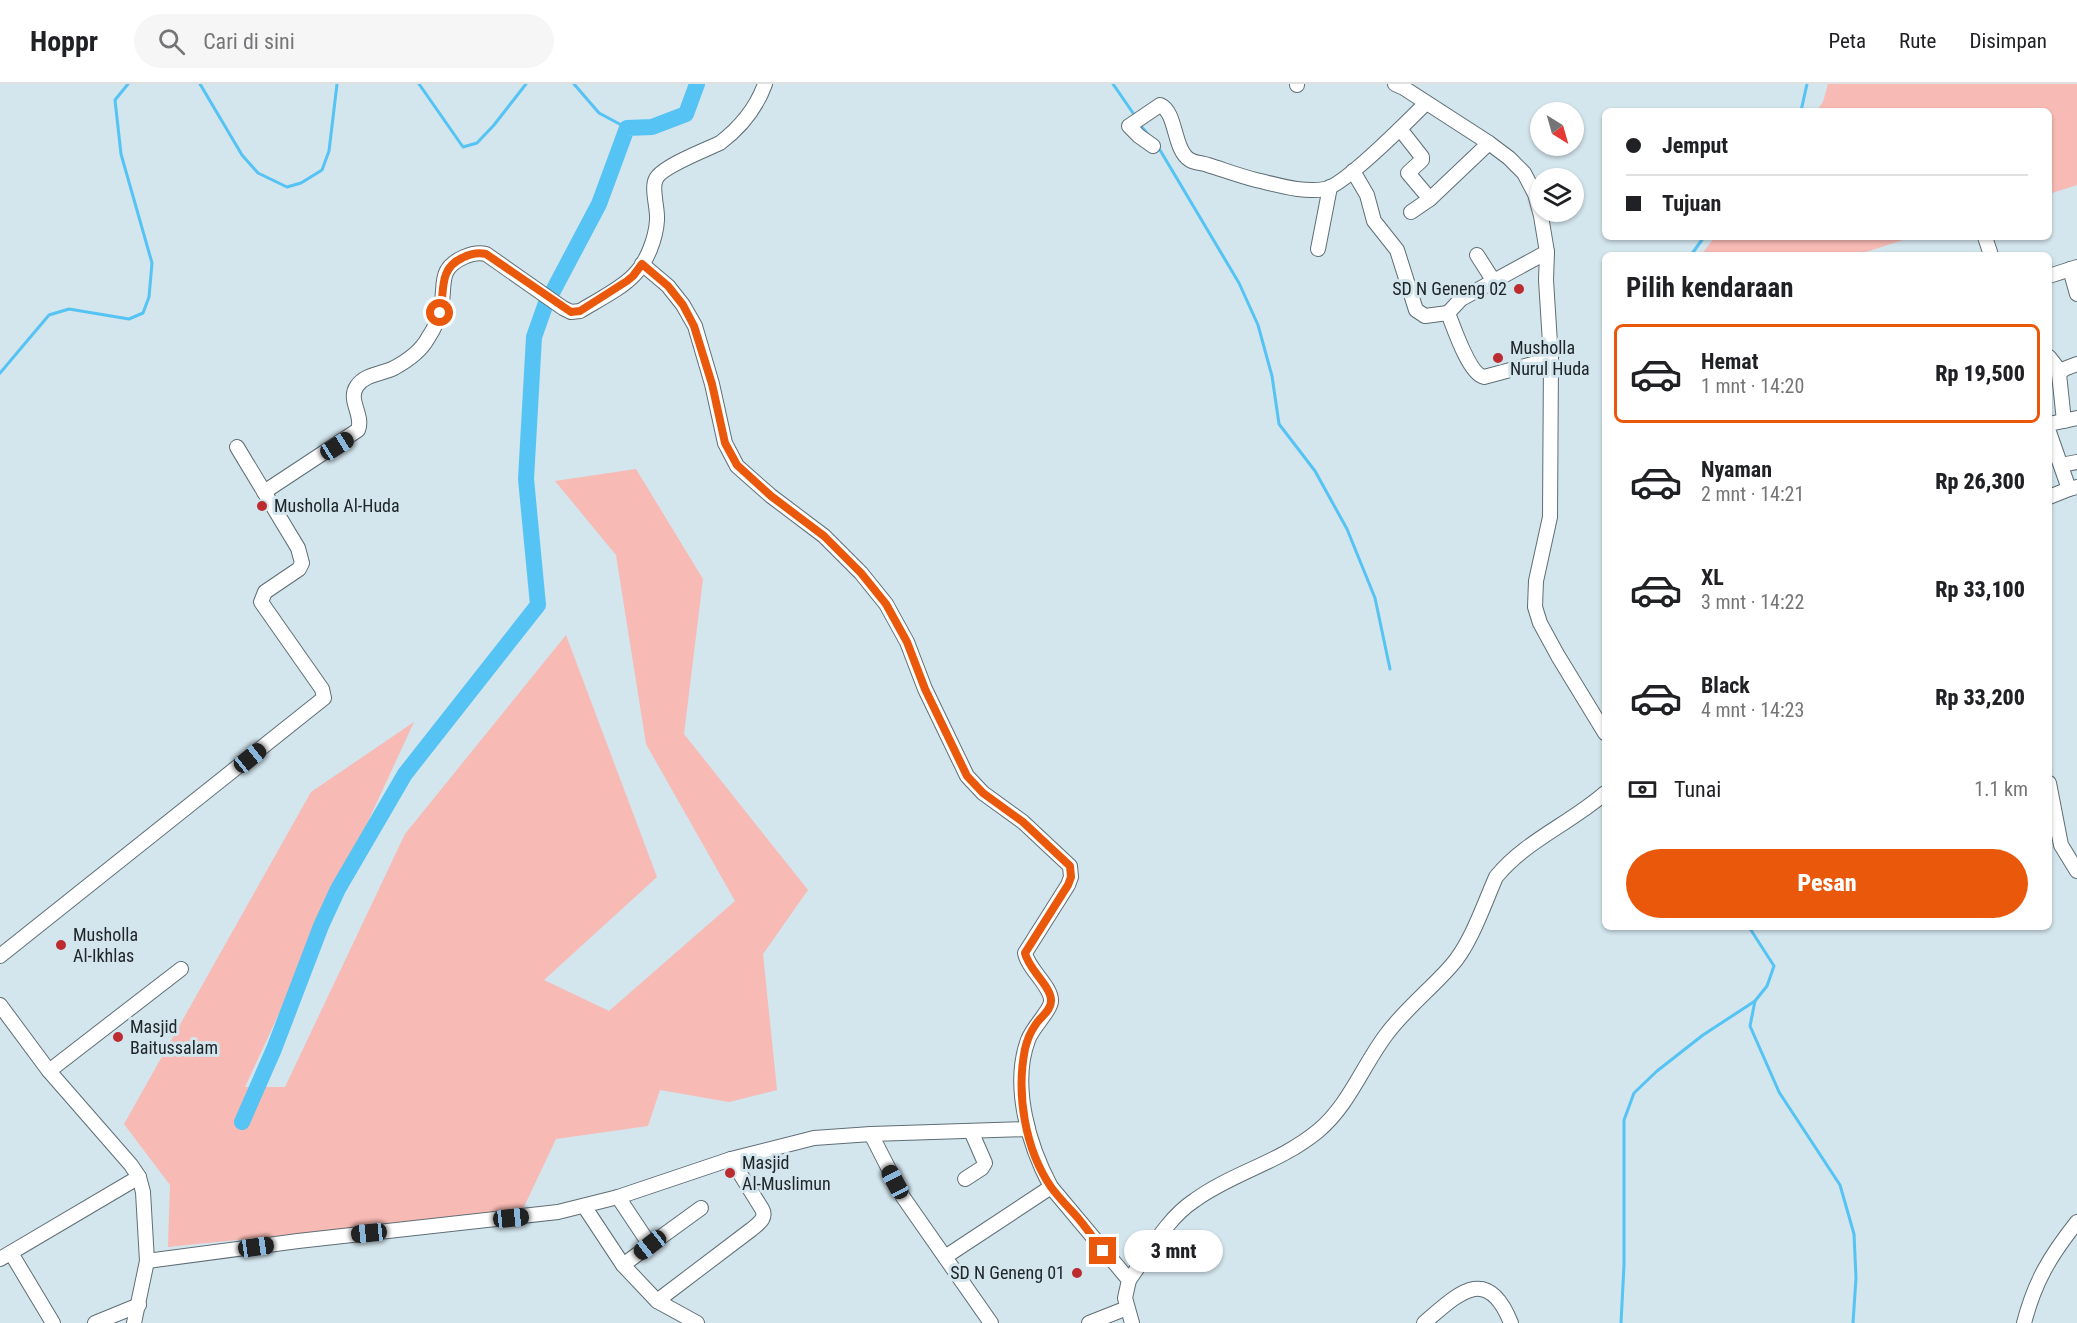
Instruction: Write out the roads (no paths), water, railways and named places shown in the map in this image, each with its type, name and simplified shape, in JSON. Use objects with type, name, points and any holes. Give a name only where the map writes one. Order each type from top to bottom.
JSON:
[{"type":"street","points":[[264,492],[358,430],[360,420],[354,399],[355,387],[363,380],[393,368],[421,348],[429,338],[440,313],[444,276],[455,261],[472,254],[486,254],[563,308],[574,313],[627,281],[642,264],[656,230],[658,213],[654,183],[656,177],[672,166],[728,138],[748,117],[765,84]]},
{"type":"street","points":[[1395,84],[1490,143],[1519,167],[1528,180],[1541,216],[1546,252],[1551,359],[1550,517],[1536,581],[1535,607],[1540,623],[1558,656],[1602,728]]},
{"type":"street","points":[[1153,146],[1128,126],[1160,105],[1167,110],[1175,135],[1190,160],[1231,174],[1294,188],[1308,190],[1330,187],[1353,171],[1426,103]]},
{"type":"street","points":[[1400,129],[1422,157],[1422,160],[1408,173],[1430,199]]},
{"type":"street","points":[[1411,212],[1430,199],[1490,143]]},
{"type":"street","points":[[1353,171],[1367,195],[1373,218],[1397,250],[1416,310],[1425,316],[1448,313],[1461,299],[1546,252]]},
{"type":"street","points":[[1318,249],[1330,187]]},
{"type":"street","points":[[1477,255],[1493,280]]},
{"type":"street","points":[[642,264],[668,286],[683,305],[694,326],[712,384],[725,443],[737,465],[771,496],[824,536],[861,573],[886,604],[907,642],[925,689],[967,776],[983,793],[1023,822],[1070,866],[1071,877],[1068,885],[1025,953],[1052,1000],[1049,1009],[1036,1023],[1025,1048],[1021,1088],[1031,1146],[1051,1187],[1128,1280]]},
{"type":"street","points":[[2052,275],[2074,268],[2077,294]]},
{"type":"street","points":[[1448,313],[1471,367],[1479,376],[1484,377],[1551,359]]},
{"type":"street","points":[[2052,361],[2060,371],[2059,379],[2070,419],[2052,423]]},
{"type":"street","points":[[2060,371],[2077,364]]},
{"type":"street","points":[[2052,440],[2073,488],[2052,496]]},
{"type":"street","points":[[0,956],[324,698],[322,689],[261,602],[265,592],[299,569],[302,563],[298,548],[237,447]]},
{"type":"street","points":[[2061,465],[2077,462]]},
{"type":"street","points":[[1132,1323],[1125,1298],[1128,1280],[1168,1224],[1186,1206],[1219,1185],[1286,1154],[1330,1120],[1347,1100],[1395,1022],[1459,957],[1496,877],[1502,869],[1602,795]]},
{"type":"street","points":[[2052,798],[2062,848],[2077,871]]},
{"type":"street","points":[[49,1071],[182,969]]},
{"type":"street","points":[[0,1005],[49,1071],[139,1177],[143,1192],[147,1261],[134,1323]]},
{"type":"street","points":[[147,1261],[298,1241],[558,1212],[618,1197],[731,1158],[814,1138],[1028,1129]]},
{"type":"street","points":[[965,1179],[982,1168],[985,1163],[970,1131]]},
{"type":"street","points":[[871,1134],[903,1197],[991,1323]]},
{"type":"street","points":[[657,1301],[762,1219],[764,1215],[762,1209],[731,1158]]},
{"type":"street","points":[[53,1323],[6,1256],[139,1177]]},
{"type":"street","points":[[945,1257],[1051,1187]]},
{"type":"street","points":[[618,1197],[650,1245]]},
{"type":"street","points":[[584,1206],[624,1265],[657,1301],[697,1323]]},
{"type":"street","points":[[624,1265],[701,1209]]},
{"type":"street","points":[[2024,1323],[2037,1280],[2077,1222]]},
{"type":"street","points":[[1424,1323],[1454,1297],[1477,1289],[1490,1291],[1497,1297],[1505,1308],[1511,1323]]},
{"type":"street","points":[[95,1323],[139,1305]]},
{"type":"street","points":[[1089,1323],[1127,1308]]},
{"type":"waterway","points":[[0,373],[49,315],[69,309],[129,319],[143,313],[149,297],[152,263],[121,154],[115,100],[128,84]]},
{"type":"waterway","points":[[200,84],[242,155],[258,173],[287,187],[301,183],[322,170],[329,151],[337,84]]},
{"type":"waterway","points":[[419,84],[463,147],[477,143],[526,84]]},
{"type":"waterway","points":[[574,84],[599,113],[627,128]]},
{"type":"waterway","points":[[553,291],[599,204],[627,128],[652,127],[686,114],[697,84]]},
{"type":"waterway","points":[[1113,84],[1133,113]]},
{"type":"waterway","points":[[1802,108],[1807,84]]},
{"type":"waterway","points":[[1141,126],[1151,138]]},
{"type":"waterway","points":[[1157,145],[1239,283],[1258,325],[1272,376],[1279,424],[1315,471],[1347,529],[1375,598],[1390,669]]},
{"type":"waterway","points":[[1693,252],[1702,240]]},
{"type":"waterway","points":[[242,1122],[338,889],[405,774],[538,605],[526,479],[534,337],[546,303]]},
{"type":"waterway","points":[[1621,1323],[1624,1265],[1624,1120],[1634,1093],[1657,1071],[1703,1035],[1755,1001],[1767,986],[1774,966],[1751,930]]},
{"type":"waterway","points":[[1755,1001],[1750,1026],[1779,1092],[1840,1185],[1854,1234],[1856,1278],[1853,1323]]},
{"type":"place","name":"SD N Geneng 02","points":[[1519,289]]},
{"type":"place","name":"Musholla Nurul Huda","points":[[1498,358]]},
{"type":"place","name":"Musholla Al-Huda","points":[[262,506]]},
{"type":"place","name":"Musholla Al-Ikhlas","points":[[61,945]]},
{"type":"place","name":"Masjid Baitussalam","points":[[118,1037]]},
{"type":"place","name":"Masjid Al-Muslimun","points":[[730,1173]]},
{"type":"place","name":"SD N Geneng 01","points":[[1077,1273]]}]
